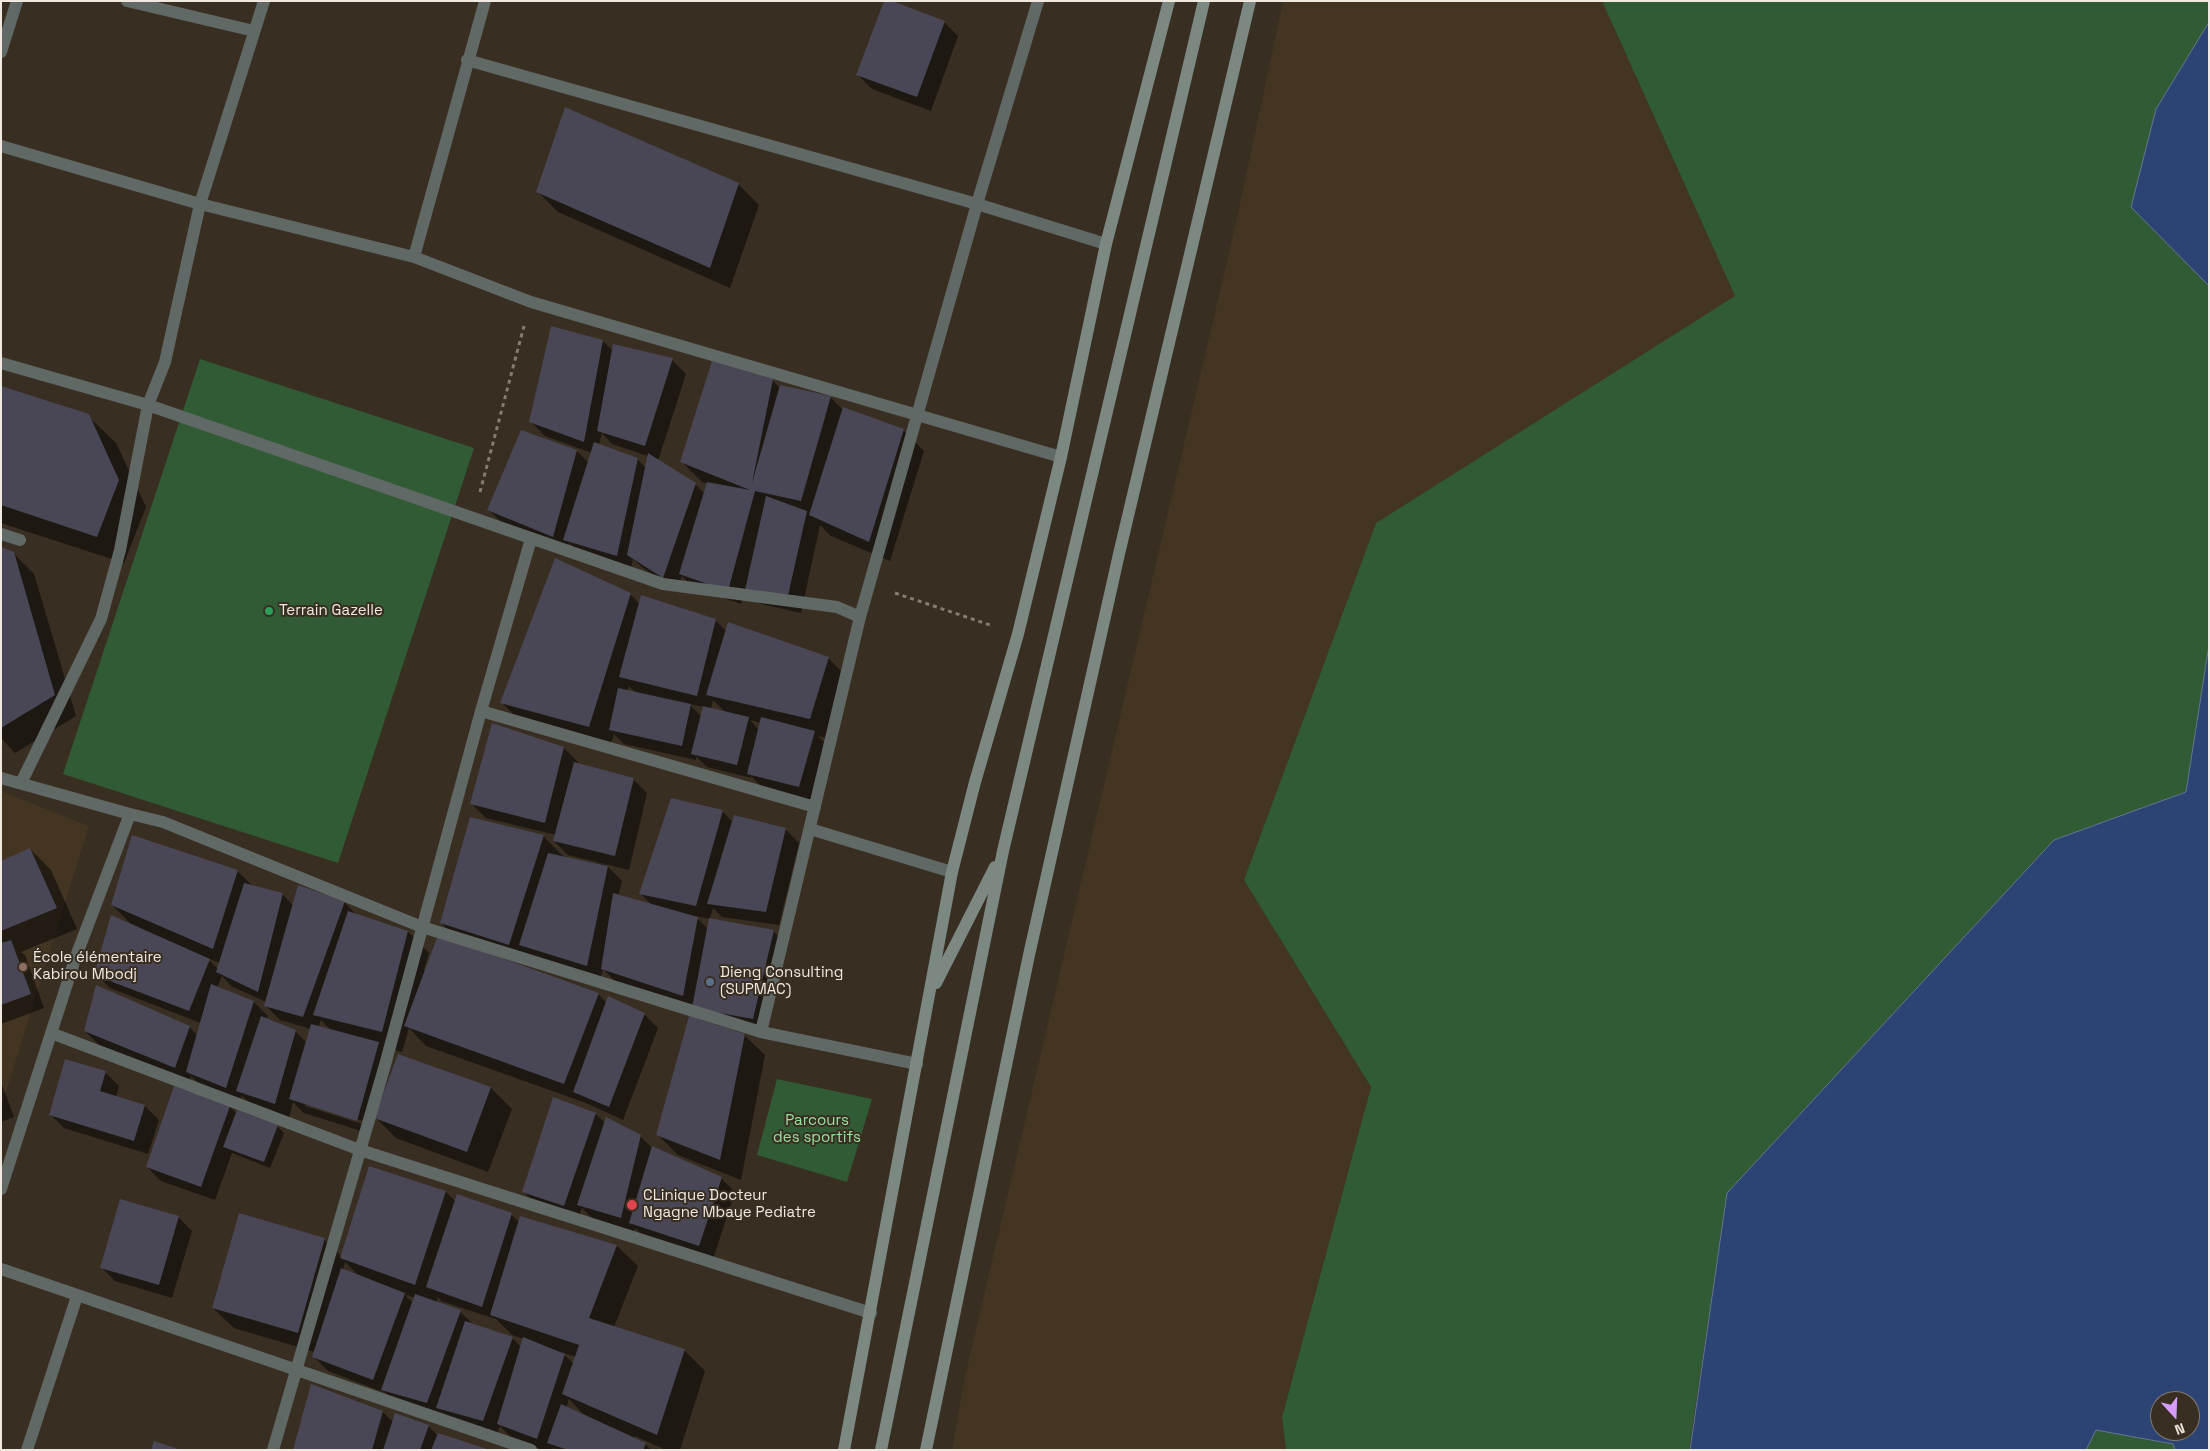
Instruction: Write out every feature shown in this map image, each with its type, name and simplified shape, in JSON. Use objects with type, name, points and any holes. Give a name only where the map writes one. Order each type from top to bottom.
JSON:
[{"type":"main road","points":[[844,1450],[952,872],[975,782],[1018,634],[1061,457],[1106,244],[1169,1]]},
{"type":"main road","points":[[881,1450],[1002,851],[1204,1]]},
{"type":"main road","points":[[926,1450],[1031,945],[1119,554],[1250,1]]},
{"type":"main road","points":[[929,997],[1002,851]]},
{"type":"street","points":[[1,52],[17,1]]},
{"type":"street","points":[[127,1],[254,31]]},
{"type":"street","points":[[21,783],[100,619],[120,550],[148,405],[165,362],[200,204],[264,1]]},
{"type":"street","points":[[414,257],[484,1]]},
{"type":"street","points":[[761,1032],[868,584],[919,415],[977,204],[1038,1]]},
{"type":"street","points":[[467,60],[977,204],[1106,244]]},
{"type":"street","points":[[1,146],[200,204],[414,257],[531,302],[1061,457]]},
{"type":"street","points":[[1,363],[148,405],[663,584],[837,607],[860,617]]},
{"type":"street","points":[[1,534],[20,540]]},
{"type":"street","points":[[273,1450],[360,1150],[481,711],[531,539]]},
{"type":"street","points":[[481,711],[815,807]]},
{"type":"street","points":[[1,778],[163,822],[422,927],[761,1032],[917,1064]]},
{"type":"street","points":[[1,1189],[75,959],[130,814]]},
{"type":"street","points":[[810,830],[952,872]]},
{"type":"street","points":[[51,1033],[360,1150],[871,1313]]},
{"type":"street","points":[[1,1269],[517,1448],[531,1450]]},
{"type":"street","points":[[27,1450],[76,1296]]},
{"type":"path","points":[[471,517],[476,505],[531,302]]},
{"type":"path","points":[[868,584],[1018,634]]},
{"type":"shaded area","points":[[1283,1],[1602,1],[1735,296],[1376,523],[1244,880],[1371,1087],[1282,1417],[1286,1450],[952,1450],[965,1376],[1235,227]]},
{"type":"shaded area","name":"École élémentaire Kabirou Mbodj","points":[[1,791],[89,826],[1,1108]]},
{"type":"green space","points":[[1602,1],[2209,1],[2209,22],[2156,109],[2131,206],[2209,286],[2209,645],[2186,792],[2054,840],[1727,1193],[1689,1450],[1286,1450],[1282,1417],[1371,1087],[1244,880],[1376,523],[1735,296]]},
{"type":"green space","name":"Terrain Gazelle","points":[[200,359],[474,448],[338,863],[63,774]]},
{"type":"green space","name":"Parcours des sportifs","points":[[777,1079],[872,1099],[847,1182],[757,1155]]},
{"type":"green space","points":[[2096,1430],[2173,1444],[2175,1450],[2086,1450]]},
{"type":"water","points":[[2209,22],[2209,286],[2131,207],[2156,109]]},
{"type":"water","points":[[2209,645],[2209,1450],[2175,1450],[2173,1444],[2156,1441],[2200,1441],[2200,1391],[2150,1391],[2150,1440],[2096,1430],[2086,1450],[1690,1450],[1727,1193],[2054,840],[2186,792]]},
{"type":"building","points":[[884,1],[892,1],[945,21],[917,97],[856,75]]},
{"type":"building","points":[[565,107],[739,183],[710,268],[536,192]]},
{"type":"building","points":[[551,326],[603,340],[584,442],[529,422]]},
{"type":"building","points":[[613,344],[673,358],[645,446],[597,431]]},
{"type":"building","points":[[712,361],[773,379],[752,483],[780,385],[831,396],[801,501],[755,491],[728,591],[679,574],[707,482],[750,490],[680,462]]},
{"type":"building","points":[[1,386],[89,414],[119,480],[97,537],[1,505]]},
{"type":"building","points":[[843,407],[904,429],[869,542],[809,515]]},
{"type":"building","points":[[521,430],[577,450],[553,537],[487,510]]},
{"type":"building","points":[[594,442],[638,458],[617,556],[563,540]]},
{"type":"building","points":[[648,453],[696,483],[663,578],[627,555]]},
{"type":"building","points":[[766,496],[807,511],[787,600],[745,590]]},
{"type":"building","points":[[1,547],[14,552],[55,695],[1,728]]},
{"type":"building","points":[[555,558],[631,593],[589,727],[500,703]]},
{"type":"building","points":[[641,595],[716,619],[697,696],[619,677]]},
{"type":"building","points":[[728,622],[829,657],[810,719],[706,695]]},
{"type":"building","points":[[618,688],[691,704],[682,746],[609,730]]},
{"type":"building","points":[[703,706],[749,717],[737,765],[691,754]]},
{"type":"building","points":[[761,717],[815,731],[799,787],[747,774]]},
{"type":"building","points":[[492,723],[564,747],[545,823],[470,804]]},
{"type":"building","points":[[574,762],[634,778],[615,856],[553,841]]},
{"type":"building","points":[[671,798],[723,810],[696,906],[639,894]]},
{"type":"building","points":[[734,815],[786,828],[766,912],[707,904]]},
{"type":"building","points":[[470,817],[544,835],[509,945],[440,923]]},
{"type":"building","points":[[132,835],[238,870],[213,949],[111,905]]},
{"type":"building","points":[[30,848],[57,908],[1,931],[1,861]]},
{"type":"building","points":[[548,853],[608,866],[587,966],[519,945]]},
{"type":"building","points":[[244,883],[283,893],[258,992],[216,972]]},
{"type":"building","points":[[298,885],[345,901],[303,1017],[264,1006]]},
{"type":"building","points":[[613,893],[698,917],[683,996],[601,969]]},
{"type":"building","points":[[348,911],[408,931],[382,1032],[313,1015]]},
{"type":"building","points":[[111,915],[210,959],[189,1011],[94,975]]},
{"type":"building","points":[[709,918],[774,930],[753,1019],[692,1008]]},
{"type":"building","points":[[438,935],[599,993],[564,1084],[404,1026]]},
{"type":"building","points":[[11,940],[31,994],[1,1005],[1,943]]},
{"type":"building","points":[[211,984],[254,1001],[226,1088],[186,1072]]},
{"type":"building","points":[[96,985],[190,1026],[175,1068],[84,1031]]},
{"type":"building","points":[[608,996],[645,1013],[609,1107],[573,1092]]},
{"type":"building","points":[[261,1016],[296,1030],[275,1104],[236,1091]]},
{"type":"building","points":[[689,1016],[745,1034],[720,1160],[656,1135]]},
{"type":"building","points":[[311,1024],[379,1042],[357,1121],[289,1099]]},
{"type":"building","points":[[398,1054],[491,1087],[467,1152],[374,1118]]},
{"type":"building","points":[[65,1059],[106,1071],[100,1091],[145,1105],[134,1141],[49,1115]]},
{"type":"building","points":[[174,1086],[230,1106],[201,1187],[146,1167]]},
{"type":"building","points":[[553,1097],[596,1113],[564,1206],[522,1192]]},
{"type":"building","points":[[237,1110],[278,1125],[264,1162],[223,1147]]},
{"type":"building","points":[[606,1117],[641,1135],[621,1218],[577,1205]]},
{"type":"building","points":[[652,1146],[722,1177],[699,1246],[629,1223]]},
{"type":"building","points":[[369,1166],[446,1191],[415,1285],[340,1258]]},
{"type":"building","points":[[457,1194],[512,1213],[482,1307],[426,1287]]},
{"type":"building","points":[[120,1199],[179,1216],[159,1285],[100,1268]]},
{"type":"building","points":[[239,1213],[325,1238],[298,1333],[212,1308]]},
{"type":"building","points":[[520,1216],[617,1245],[589,1318],[685,1349],[657,1435],[562,1394],[579,1345],[490,1315]]},
{"type":"building","points":[[341,1268],[405,1293],[373,1380],[312,1357]]},
{"type":"building","points":[[415,1294],[461,1310],[427,1403],[381,1390]]},
{"type":"building","points":[[465,1321],[513,1337],[483,1421],[436,1408]]},
{"type":"building","points":[[523,1337],[565,1354],[537,1439],[497,1424]]},
{"type":"building","points":[[311,1384],[383,1411],[372,1450],[293,1450]]},
{"type":"building","points":[[561,1404],[646,1443],[643,1450],[568,1450],[547,1443]]},
{"type":"building","points":[[395,1413],[429,1425],[420,1450],[383,1450]]},
{"type":"building","points":[[438,1433],[487,1449],[487,1450],[431,1450]]},
{"type":"building","points":[[154,1441],[178,1449],[178,1450],[151,1450]]},
{"type":"place","name":"Terrain Gazelle","points":[[269,611]]},
{"type":"place","name":"École élémentaire Kabirou Mbodj","points":[[23,967]]},
{"type":"place","name":"Dieng Consulting (SUPMAC)","points":[[710,982]]},
{"type":"place","name":"CLinique Docteur Ngagne Mbaye Pediatre","points":[[632,1205]]}]
